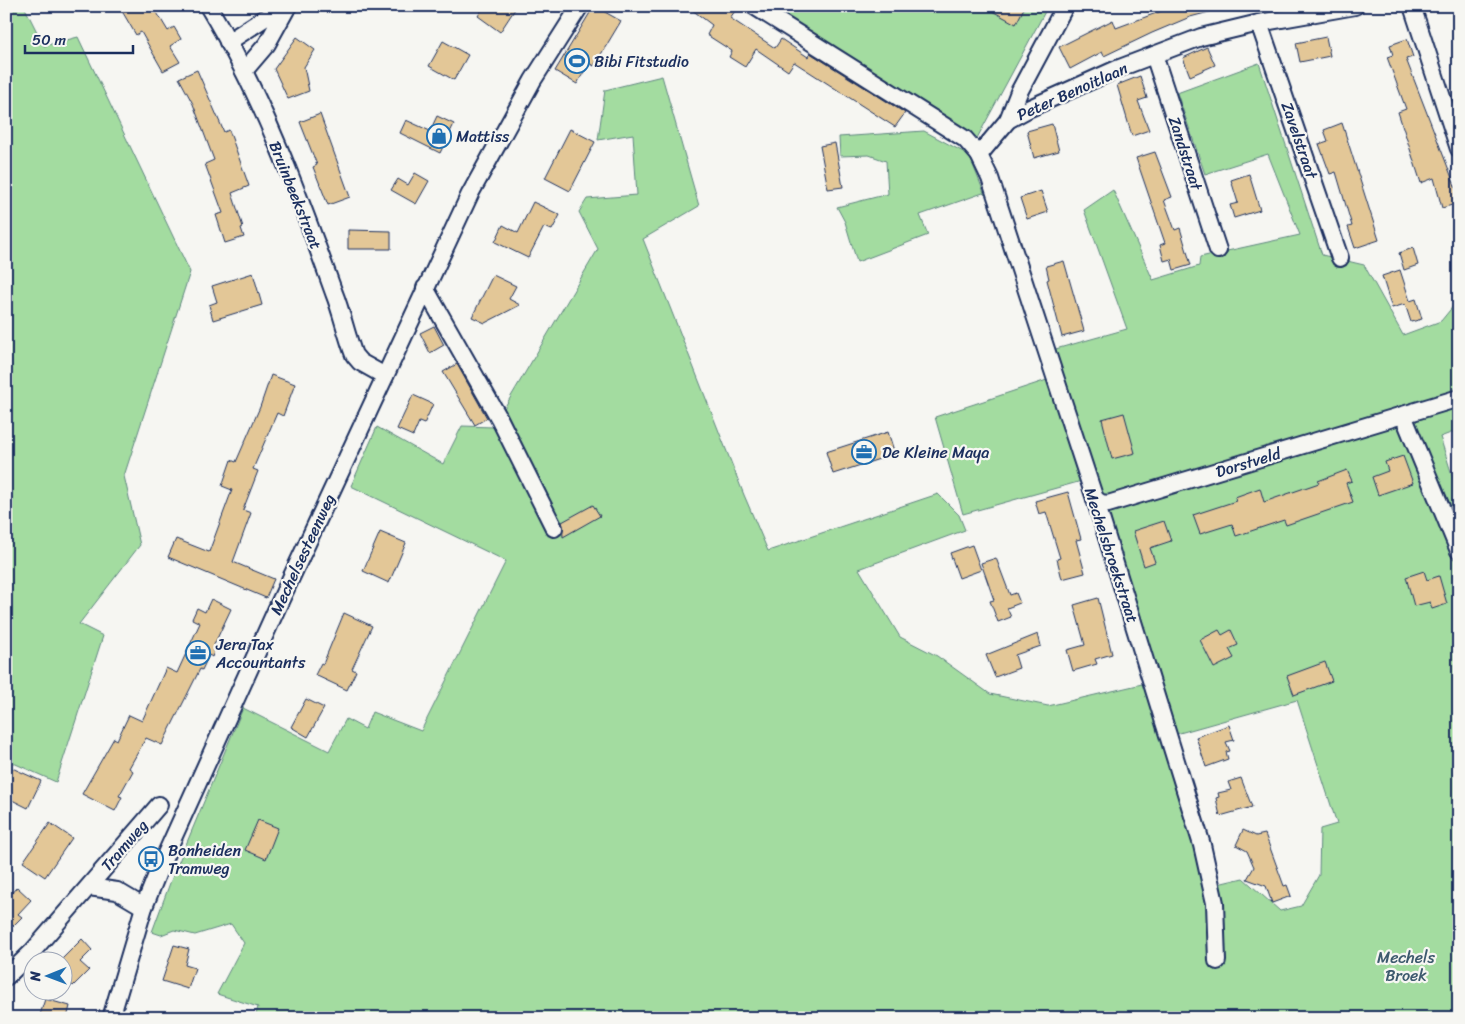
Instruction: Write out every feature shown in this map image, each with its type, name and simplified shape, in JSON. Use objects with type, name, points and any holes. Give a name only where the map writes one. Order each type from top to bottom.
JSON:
[{"type":"street","name":"Bruinbeekstraat","points":[[208,6],[244,71],[294,187],[335,296],[354,355],[360,362],[385,376]]},
{"type":"street","name":"Mechelsesteenweg","points":[[111,1018],[144,907],[186,804],[426,288],[490,155],[580,6]]},
{"type":"street","points":[[754,6],[964,139],[979,155]]},
{"type":"street","points":[[1008,120],[1019,92],[1065,6]]},
{"type":"street","name":"Peter Benoitlaan","points":[[979,155],[1008,120],[1108,73],[1201,37],[1259,23],[1355,6]]},
{"type":"street","points":[[1412,6],[1459,149]]},
{"type":"street","points":[[228,42],[274,12],[287,8]]},
{"type":"street","points":[[244,71],[267,44],[287,8]]},
{"type":"street","name":"Zavelstraat","points":[[1259,23],[1340,258]]},
{"type":"street","name":"Zandstraat","points":[[1154,56],[1218,250]]},
{"type":"street","name":"Mechelsbroekstraat","points":[[979,155],[990,178],[1095,499],[1202,845],[1215,903],[1217,960]]},
{"type":"street","points":[[426,288],[499,418],[554,528]]},
{"type":"street","name":"Dorstveld","points":[[1095,499],[1101,503],[1108,504],[1459,398]]},
{"type":"street","points":[[1403,416],[1459,551]]},
{"type":"street","name":"Tramweg","points":[[6,977],[32,952],[90,887],[159,804]]},
{"type":"street","name":"Tramweg","points":[[90,887],[117,891],[144,907]]},
{"type":"green space","points":[[6,6],[24,6],[44,46],[78,37],[190,272],[124,476],[140,545],[79,624],[103,636],[56,782],[9,761],[6,766]]},
{"type":"green space","points":[[764,6],[1048,6],[976,140]]},
{"type":"green space","name":"Mechels Broek","points":[[1259,63],[1322,255],[1364,265],[1403,335],[1441,321],[1459,299],[1459,430],[1440,437],[1459,497],[1459,1018],[255,1018],[258,1007],[217,994],[244,943],[231,924],[195,935],[174,930],[161,935],[152,932],[170,883],[243,708],[329,751],[346,719],[365,729],[372,712],[421,731],[506,561],[351,486],[377,427],[443,464],[462,426],[493,427],[598,249],[579,212],[587,199],[637,195],[633,134],[598,140],[605,90],[662,76],[699,206],[643,239],[768,551],[938,494],[959,515],[965,530],[859,569],[900,637],[937,656],[990,694],[1048,706],[1155,681],[1096,477],[963,514],[935,417],[1047,380],[1058,372],[1052,350],[1127,329],[1084,210],[1113,190],[1153,280],[1199,266],[1200,257],[1300,235],[1268,154],[1205,174],[1177,93]],"holes":[[[1297,700],[1337,824],[1320,829],[1319,875],[1301,906],[1280,911],[1243,878],[1218,884],[1176,734]]]},
{"type":"green space","points":[[924,131],[969,155],[985,195],[983,193],[920,215],[928,235],[857,262],[845,222],[837,207],[888,194],[886,161],[869,155],[840,156],[839,137]]},
{"type":"building","points":[[119,6],[153,6],[168,31],[174,27],[181,39],[170,46],[180,62],[163,71],[141,32],[136,35]]},
{"type":"building","points":[[484,6],[517,6],[500,32],[478,16]]},
{"type":"building","points":[[594,6],[621,21],[594,66],[589,63],[577,84],[555,71]]},
{"type":"building","points":[[687,6],[727,6],[735,11],[730,18],[775,48],[781,39],[808,57],[810,53],[905,113],[895,127],[794,62],[788,71],[756,49],[745,67],[729,57],[732,51],[707,35],[712,25]]},
{"type":"building","points":[[983,6],[1025,6],[1016,24]]},
{"type":"building","points":[[1175,6],[1217,6],[1217,10],[1190,17],[1104,56],[1102,52],[1070,69],[1059,47],[1113,20],[1116,28]]},
{"type":"building","points":[[297,37],[315,50],[304,67],[309,91],[288,99],[274,69]]},
{"type":"building","points":[[1326,37],[1330,56],[1300,62],[1296,43]]},
{"type":"building","points":[[1407,39],[1413,57],[1406,59],[1459,196],[1459,203],[1442,208],[1434,178],[1421,183],[1398,112],[1406,109],[1387,57],[1393,55],[1390,45]]},
{"type":"building","points":[[443,41],[468,55],[454,80],[429,66]]},
{"type":"building","points":[[1207,47],[1215,65],[1190,76],[1183,58]]},
{"type":"building","points":[[197,70],[224,132],[229,130],[249,186],[232,193],[243,227],[241,228],[244,237],[225,243],[216,215],[223,213],[205,164],[214,160],[193,104],[179,78]]},
{"type":"building","points":[[1140,76],[1147,98],[1138,101],[1149,130],[1132,136],[1117,85]]},
{"type":"building","points":[[320,114],[350,197],[328,205],[313,167],[317,165],[300,122]]},
{"type":"building","points":[[437,116],[454,124],[440,153],[400,133],[406,120],[430,131]]},
{"type":"building","points":[[1342,123],[1379,240],[1355,248],[1348,227],[1352,226],[1336,172],[1330,174],[1319,144],[1328,141],[1324,130]]},
{"type":"building","points":[[1052,124],[1059,151],[1034,158],[1027,131]]},
{"type":"building","points":[[570,129],[595,142],[570,191],[545,178]]},
{"type":"building","points":[[835,143],[843,187],[828,189],[820,146]]},
{"type":"building","points":[[1155,152],[1172,197],[1164,200],[1175,230],[1180,228],[1191,265],[1174,270],[1171,259],[1164,261],[1160,245],[1165,243],[1136,158]]},
{"type":"building","points":[[415,173],[429,181],[416,204],[391,190],[398,179],[408,185]]},
{"type":"building","points":[[1249,174],[1260,210],[1234,218],[1230,205],[1238,203],[1231,180]]},
{"type":"building","points":[[1041,191],[1048,212],[1027,219],[1020,198]]},
{"type":"building","points":[[533,202],[560,215],[552,230],[544,227],[528,258],[495,242],[503,225],[518,233]]},
{"type":"building","points":[[348,230],[391,231],[391,249],[348,249]]},
{"type":"building","points":[[1413,248],[1418,265],[1404,270],[1399,253]]},
{"type":"building","points":[[1064,261],[1084,331],[1062,337],[1047,280],[1049,279],[1046,266]]},
{"type":"building","points":[[1400,270],[1410,301],[1416,299],[1422,319],[1411,322],[1405,304],[1392,308],[1382,276]]},
{"type":"building","points":[[253,273],[262,305],[213,320],[209,305],[217,302],[212,286]]},
{"type":"building","points":[[493,275],[516,286],[509,299],[520,305],[485,323],[472,317]]},
{"type":"building","points":[[434,326],[444,345],[430,353],[420,333]]},
{"type":"building","points":[[457,364],[487,418],[475,425],[443,372]]},
{"type":"building","points":[[271,375],[295,384],[283,416],[277,413],[253,469],[258,471],[243,510],[251,513],[233,562],[274,579],[266,598],[168,557],[176,539],[209,552],[232,490],[222,486],[231,460],[236,462],[260,407]]},
{"type":"building","points":[[413,395],[433,404],[424,424],[419,422],[413,436],[397,429]]},
{"type":"building","points":[[1124,413],[1135,453],[1112,459],[1102,419]]},
{"type":"building","points":[[888,432],[895,454],[833,474],[826,452]]},
{"type":"building","points":[[1403,456],[1413,483],[1378,495],[1372,477],[1388,471],[1385,462]]},
{"type":"building","points":[[1347,470],[1352,481],[1346,483],[1353,502],[1286,525],[1284,520],[1236,536],[1232,524],[1200,534],[1193,515],[1236,501],[1235,497],[1260,488],[1264,502],[1319,483],[1318,481]]},
{"type":"building","points":[[1068,492],[1081,539],[1076,540],[1085,573],[1062,579],[1057,559],[1060,558],[1046,512],[1039,514],[1035,501]]},
{"type":"building","points":[[593,505],[600,516],[563,537],[562,522]]},
{"type":"building","points":[[1164,521],[1171,541],[1150,548],[1155,562],[1144,566],[1133,531]]},
{"type":"building","points":[[380,532],[406,543],[389,583],[363,571]]},
{"type":"building","points":[[972,545],[981,570],[959,578],[950,553]]},
{"type":"building","points":[[996,558],[1010,595],[1016,593],[1020,603],[1007,608],[1011,617],[998,622],[990,601],[994,600],[981,563]]},
{"type":"building","points":[[1424,571],[1427,580],[1439,576],[1447,604],[1432,609],[1430,602],[1414,606],[1406,577]]},
{"type":"building","points":[[1098,598],[1112,654],[1095,659],[1097,664],[1073,671],[1067,650],[1085,645],[1074,605]]},
{"type":"building","points":[[211,599],[231,609],[214,645],[216,646],[212,657],[209,655],[202,670],[200,669],[162,745],[146,738],[129,768],[133,771],[119,796],[122,797],[115,811],[82,794],[114,738],[117,740],[129,715],[142,721],[166,668],[177,673],[200,623],[192,619],[197,608],[205,612]]},
{"type":"building","points":[[344,613],[372,626],[352,669],[356,671],[347,690],[315,675],[321,663],[323,664]]},
{"type":"building","points":[[1219,630],[1222,635],[1231,630],[1238,645],[1229,649],[1234,658],[1214,668],[1200,640]]},
{"type":"building","points":[[1038,634],[1041,646],[1015,655],[1019,668],[995,677],[986,655]]},
{"type":"building","points":[[1325,662],[1332,681],[1294,695],[1287,676]]},
{"type":"building","points":[[306,699],[324,708],[308,737],[291,727]]},
{"type":"building","points":[[1229,725],[1234,740],[1226,742],[1230,751],[1226,752],[1228,759],[1206,767],[1196,737]]},
{"type":"building","points":[[12,768],[41,781],[28,808],[6,797],[6,779]]},
{"type":"building","points":[[1241,778],[1252,807],[1220,816],[1216,798],[1219,797],[1218,793],[1231,790],[1228,782]]},
{"type":"building","points":[[258,820],[278,828],[266,859],[245,850]]},
{"type":"building","points":[[50,823],[72,838],[45,877],[23,862]]},
{"type":"building","points":[[1243,830],[1256,836],[1265,834],[1284,886],[1287,885],[1291,896],[1272,903],[1266,886],[1247,879],[1254,867],[1247,851],[1236,845]]},
{"type":"building","points":[[17,887],[31,900],[18,914],[22,917],[13,926],[10,923],[6,927],[6,899]]},
{"type":"building","points":[[82,939],[92,950],[80,962],[89,970],[73,986],[72,952],[69,952]]},
{"type":"building","points":[[174,945],[189,949],[185,965],[195,968],[188,989],[162,981]]},
{"type":"building","points":[[44,1002],[56,1002],[70,1006],[67,1018],[39,1018]]},
{"type":"place","name":"Bibi Fitstudio","points":[[577,61]]},
{"type":"place","name":"Mattiss","points":[[439,136]]},
{"type":"place","name":"De Kleine Maya","points":[[864,452]]},
{"type":"place","name":"Jera Tax Accountants","points":[[198,653]]},
{"type":"place","name":"Bonheiden Tramweg","points":[[151,859]]}]
